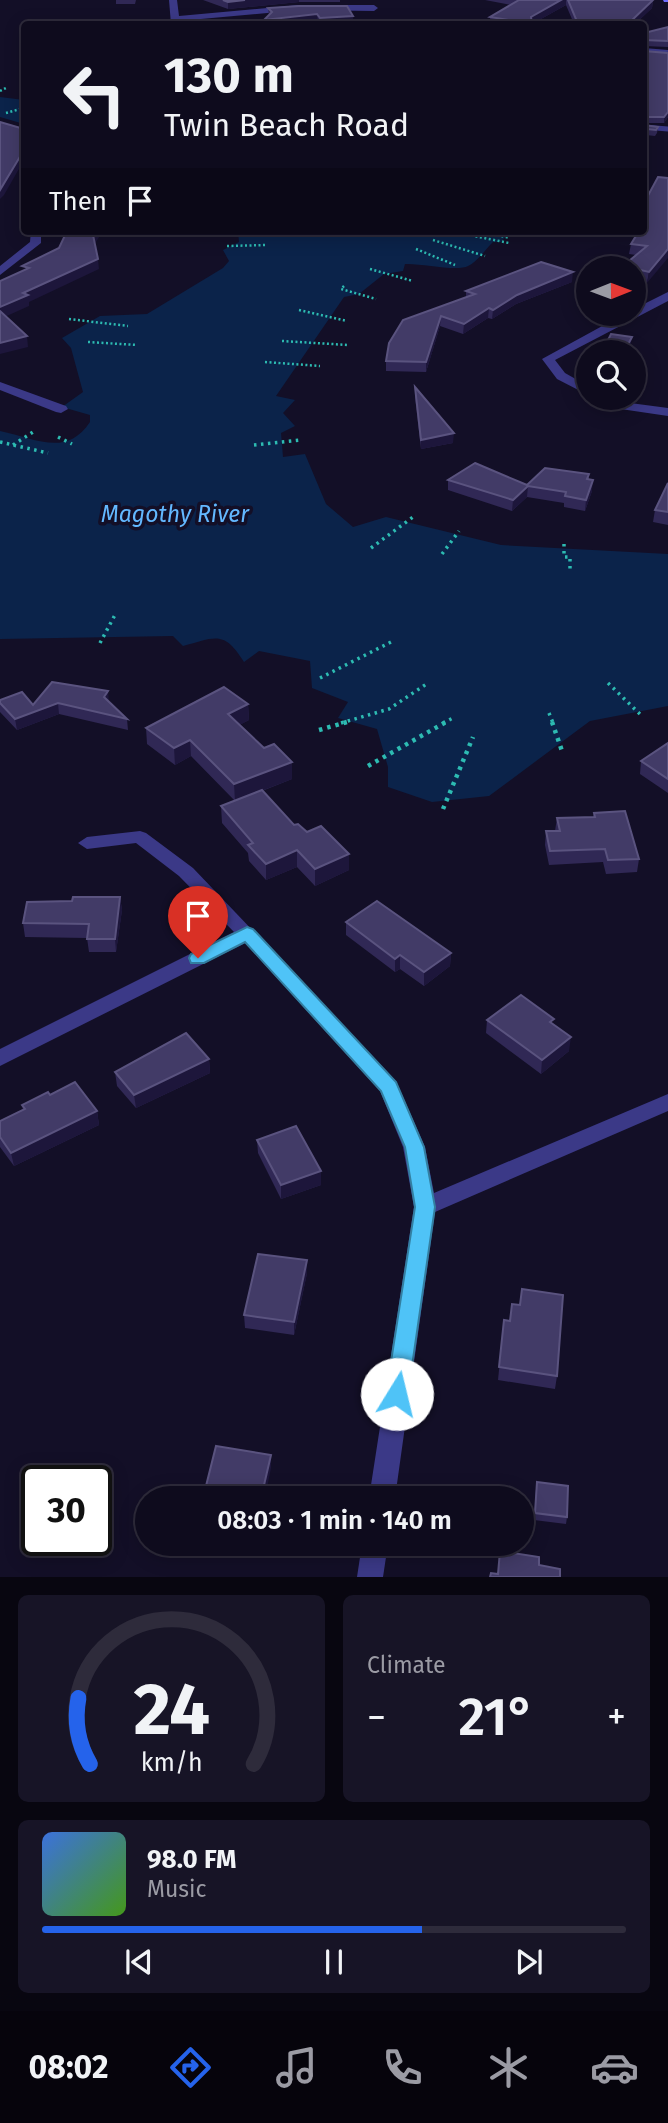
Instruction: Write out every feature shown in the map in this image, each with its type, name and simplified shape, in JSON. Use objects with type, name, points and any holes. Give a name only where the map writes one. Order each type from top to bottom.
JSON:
[{"type":"street","points":[[173,0],[175,21]]},
{"type":"street","points":[[184,21],[304,5],[374,8]]},
{"type":"street","points":[[647,51],[668,52]]},
{"type":"street","points":[[0,272],[35,243],[36,235]]},
{"type":"street","points":[[584,340],[668,296]]},
{"type":"street","points":[[576,344],[548,359],[562,376],[576,384]]},
{"type":"street","points":[[0,386],[61,409]]},
{"type":"street","points":[[646,409],[668,412]]},
{"type":"street","points":[[87,843],[140,837],[186,872],[389,1087],[414,1147],[425,1207],[384,1486]]},
{"type":"street","points":[[0,1058],[247,934]]},
{"type":"street","points":[[425,1207],[668,1102]]},
{"type":"street","points":[[370,1577],[373,1556]]},
{"type":"lane","points":[[647,127],[668,129]]},
{"type":"path","points":[[0,90],[6,88]]},
{"type":"path","points":[[6,113],[21,109]]},
{"type":"path","points":[[469,235],[509,243]]},
{"type":"path","points":[[497,235],[510,238]]},
{"type":"path","points":[[433,240],[485,256]]},
{"type":"path","points":[[227,246],[267,245]]},
{"type":"path","points":[[416,249],[455,265]]},
{"type":"path","points":[[370,269],[413,281]]},
{"type":"path","points":[[344,286],[341,289],[376,299]]},
{"type":"path","points":[[299,310],[347,321]]},
{"type":"path","points":[[69,319],[128,326]]},
{"type":"path","points":[[282,341],[348,345]]},
{"type":"path","points":[[88,342],[136,345]]},
{"type":"path","points":[[265,362],[320,366]]},
{"type":"path","points":[[13,445],[33,432]]},
{"type":"path","points":[[58,437],[72,444]]},
{"type":"path","points":[[254,445],[301,440]]},
{"type":"path","points":[[0,442],[48,453]]},
{"type":"path","points":[[371,548],[413,517]]},
{"type":"path","points":[[442,554],[459,531]]},
{"type":"path","points":[[564,544],[564,557],[570,557],[570,569]]},
{"type":"path","points":[[100,643],[116,613]]},
{"type":"path","points":[[320,678],[393,641]]},
{"type":"path","points":[[319,730],[389,709],[428,683]]},
{"type":"path","points":[[608,683],[643,717]]},
{"type":"path","points":[[549,713],[562,751]]},
{"type":"path","points":[[368,766],[453,718]]},
{"type":"path","points":[[443,809],[473,737]]},
{"type":"water","points":[[0,97],[21,100],[21,123],[0,117]]},
{"type":"water","name":"Magothy River","points":[[238,235],[507,235],[501,242],[493,242],[478,259],[463,268],[405,264],[403,271],[384,274],[359,294],[344,297],[276,396],[295,400],[283,413],[295,426],[281,433],[283,457],[305,454],[326,504],[353,527],[386,517],[501,545],[668,554],[668,706],[590,721],[489,796],[432,802],[388,787],[388,767],[377,729],[338,718],[348,702],[312,688],[310,661],[259,651],[244,662],[231,645],[218,639],[183,646],[173,636],[0,639],[0,431],[49,443],[71,440],[81,433],[90,422],[90,415],[62,407],[83,392],[71,348],[62,338],[100,316],[147,314],[223,268],[229,261],[223,250],[239,242]]},
{"type":"building","points":[[519,0],[561,0],[531,17],[532,21],[490,17]]},
{"type":"building","points":[[568,0],[653,0],[631,21],[577,21]]},
{"type":"building","points":[[347,6],[353,16],[320,18],[317,14],[264,20],[272,12],[268,8]]},
{"type":"building","points":[[668,27],[668,41],[647,40],[647,32]]},
{"type":"building","points":[[647,51],[668,53],[668,112],[664,117],[647,117]]},
{"type":"building","points":[[0,122],[21,128],[21,155],[0,190]]},
{"type":"building","points":[[647,125],[658,127],[656,130],[647,129]]},
{"type":"building","points":[[658,177],[668,178],[668,249],[649,272],[646,271],[646,256],[635,256],[647,246],[631,244],[637,235],[647,235],[647,197]]},
{"type":"building","points":[[65,235],[93,235],[98,259],[23,293],[28,295],[0,307],[0,281],[29,268],[22,266],[59,248]]},
{"type":"building","points":[[541,262],[573,272],[517,295],[493,310],[489,308],[464,324],[441,316],[426,362],[386,361],[389,343],[403,320],[475,294],[466,291]]},
{"type":"building","points":[[0,311],[27,336],[0,343]]},
{"type":"building","points":[[611,334],[632,337],[630,340],[608,340]]},
{"type":"building","points":[[415,387],[454,433],[421,440]]},
{"type":"building","points":[[475,463],[527,485],[545,468],[589,474],[587,479],[593,480],[586,500],[565,496],[566,492],[528,486],[513,500],[448,480]]},
{"type":"building","points":[[668,483],[668,512],[655,510]]},
{"type":"building","points":[[52,682],[108,691],[104,697],[127,719],[58,703],[15,719],[0,703],[0,700],[22,692],[33,705]]},
{"type":"building","points":[[224,687],[248,704],[228,714],[264,748],[274,744],[292,762],[234,784],[190,740],[174,748],[146,728]]},
{"type":"building","points":[[668,743],[668,779],[641,761]]},
{"type":"building","points":[[262,790],[294,825],[298,824],[307,832],[321,826],[349,854],[315,869],[297,850],[266,864],[248,845],[253,843],[221,806]]},
{"type":"building","points":[[625,811],[639,859],[608,860],[605,849],[550,851],[546,831],[560,831],[557,818],[595,817],[594,813]]},
{"type":"building","points":[[73,897],[120,897],[115,939],[87,939],[89,924],[23,923],[27,902],[72,901]]},
{"type":"building","points":[[377,901],[451,953],[424,972],[400,955],[395,959],[346,922]]},
{"type":"building","points":[[521,995],[554,1019],[550,1022],[571,1037],[542,1060],[487,1020]]},
{"type":"building","points":[[186,1033],[209,1059],[134,1095],[115,1072]]},
{"type":"building","points":[[75,1082],[97,1111],[11,1153],[0,1137],[0,1121],[25,1109],[22,1105]]},
{"type":"building","points":[[296,1126],[321,1171],[281,1185],[257,1140]]},
{"type":"building","points":[[258,1254],[307,1260],[294,1322],[244,1315]]},
{"type":"building","points":[[522,1289],[563,1295],[557,1376],[499,1367],[504,1320],[510,1321],[512,1304],[520,1305]]},
{"type":"building","points":[[216,1446],[271,1455],[264,1486],[206,1486]]},
{"type":"building","points":[[537,1482],[568,1486],[567,1517],[535,1513]]},
{"type":"building","points":[[500,1556],[539,1557],[539,1565],[560,1569],[560,1577],[490,1577],[491,1573],[498,1574]]},
{"type":"route","points":[[198,958],[247,934],[389,1087],[414,1147],[425,1207],[397,1394]]}]
